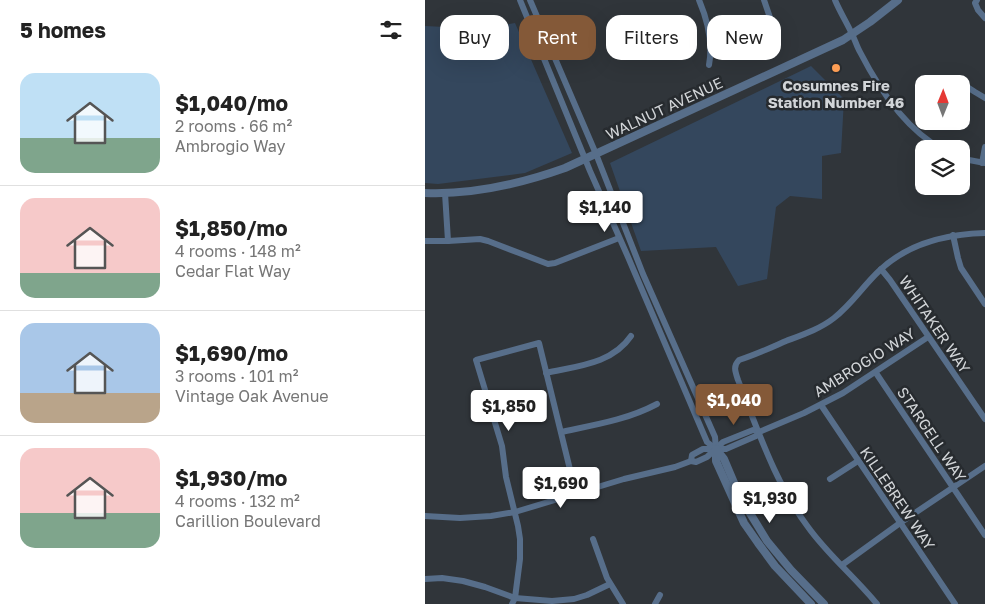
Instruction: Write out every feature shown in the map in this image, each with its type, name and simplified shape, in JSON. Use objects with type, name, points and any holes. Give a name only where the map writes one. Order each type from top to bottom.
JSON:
[{"type":"street","points":[[520,0],[585,159],[707,442],[724,459],[745,505],[767,541],[823,604]]},
{"type":"street","points":[[530,0],[596,154],[643,274],[715,437],[716,461],[745,523],[775,566],[811,604]]},
{"type":"street","points":[[699,0],[710,36],[709,65]]},
{"type":"street","points":[[764,0],[769,15]]},
{"type":"street","points":[[835,0],[859,51],[874,77],[911,126],[928,140]]},
{"type":"street","name":"WALNUT AVENUE","points":[[425,193],[490,189],[540,177],[565,168],[843,40],[898,0]]},
{"type":"street","points":[[977,0],[975,3],[985,18]]},
{"type":"street","points":[[970,89],[985,98]]},
{"type":"street","points":[[970,160],[983,163],[985,147]]},
{"type":"street","points":[[445,193],[448,241]]},
{"type":"street","points":[[877,604],[817,539],[784,490],[769,460],[734,369],[735,364],[739,360],[814,330],[832,319],[852,301],[881,269],[897,256],[932,240],[953,235],[985,232]]},
{"type":"street","points":[[953,235],[961,268],[985,304]]},
{"type":"street","points":[[425,241],[480,239],[548,264],[619,238]]},
{"type":"street","name":"WHITAKER WAY","points":[[881,269],[985,419]]},
{"type":"street","points":[[547,373],[594,363],[621,348],[631,336]]},
{"type":"street","name":"AMBROGIO WAY","points":[[425,516],[460,518],[515,512],[624,479],[675,467],[691,460],[692,455],[703,449],[726,449],[843,393],[928,337]]},
{"type":"street","points":[[513,601],[520,549],[519,532],[506,477],[502,446],[476,360],[539,343],[576,494]]},
{"type":"street","name":"STARGELL WAY","points":[[876,373],[985,535]]},
{"type":"street","points":[[561,432],[626,418],[657,404]]},
{"type":"street","name":"KILLEBREW WAY","points":[[821,405],[955,604]]},
{"type":"street","points":[[830,478],[858,461]]},
{"type":"street","points":[[841,565],[985,466]]},
{"type":"street","points":[[593,540],[610,584],[623,604]]},
{"type":"street","points":[[425,579],[442,578],[463,581],[485,587],[513,601],[526,598],[542,601],[563,600],[587,595],[610,584]]},
{"type":"street","points":[[655,604],[660,595]]},
{"type":"shaded area","points":[[515,23],[519,32],[519,60],[531,60],[572,153],[525,173],[438,184],[425,183],[425,26],[440,27],[440,60],[509,60],[509,24]]},
{"type":"shaded area","points":[[811,66],[844,99],[841,153],[822,156],[822,199],[790,196],[776,207],[767,279],[738,286],[716,247],[641,251],[610,163]]},
{"type":"place","name":"Cosumnes Fire Station Number 46","points":[[836,68]]}]
